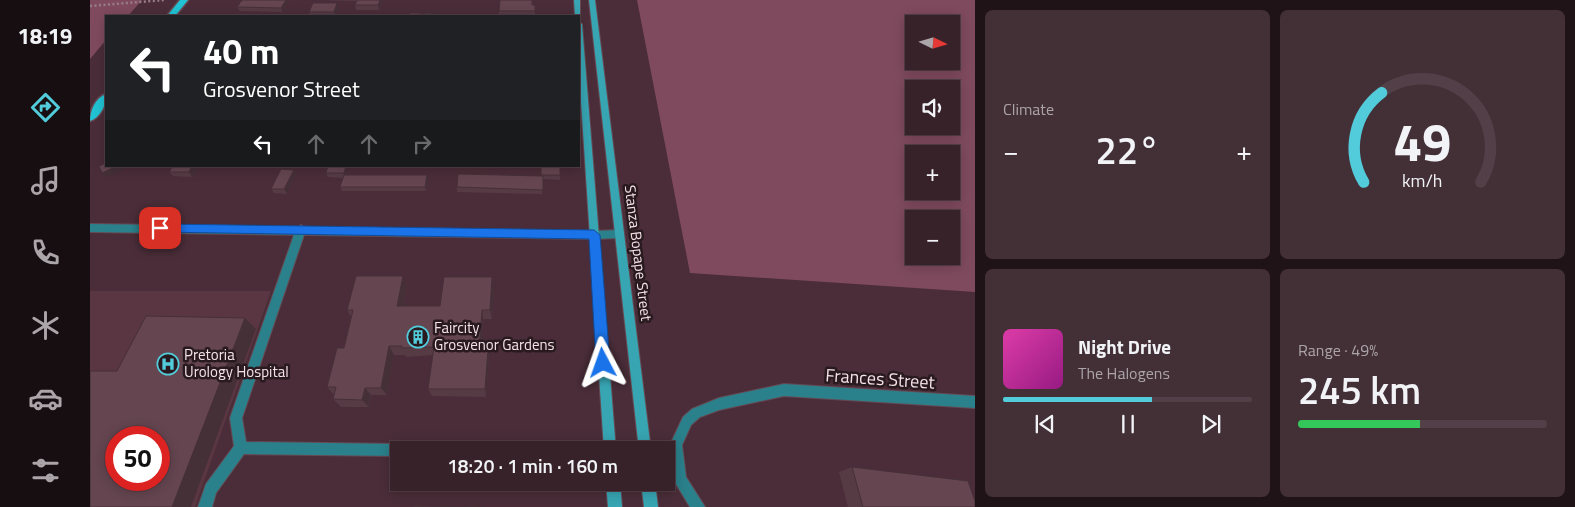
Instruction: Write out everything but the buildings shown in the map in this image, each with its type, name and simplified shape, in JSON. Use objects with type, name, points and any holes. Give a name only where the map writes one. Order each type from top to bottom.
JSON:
[{"type":"main road","points":[[172,15],[184,0]]},
{"type":"main road","points":[[577,0],[578,15]]},
{"type":"main road","name":"Stanza Bopape Street","points":[[592,0],[644,441]]},
{"type":"main road","points":[[580,38],[609,441]]},
{"type":"main road","points":[[90,118],[105,98]]},
{"type":"main road","points":[[614,491],[615,507]]},
{"type":"main road","points":[[649,491],[651,507]]},
{"type":"street","points":[[90,228],[619,234]]},
{"type":"street","points":[[205,507],[212,489],[241,448],[236,418],[301,229]]},
{"type":"street","name":"Frances Street","points":[[698,507],[680,479],[677,468],[676,444],[687,421],[696,413],[719,404],[784,390],[975,402]]},
{"type":"street","points":[[241,448],[390,450]]},
{"type":"path","points":[[90,6],[170,0]]},
{"type":"shaded area","points":[[90,0],[142,0],[129,15],[105,15],[105,41],[90,59]]},
{"type":"shaded area","points":[[637,0],[975,0],[975,292],[690,273]]},
{"type":"shaded area","name":"Pretoria Urology Hospital","points":[[90,291],[271,291],[195,507],[90,507]]},
{"type":"place","name":"Faircity Grosvenor Gardens","points":[[418,337]]},
{"type":"place","name":"Pretoria Urology Hospital","points":[[168,364]]},
{"type":"route","points":[[160,228],[594,235],[603,363]]}]
